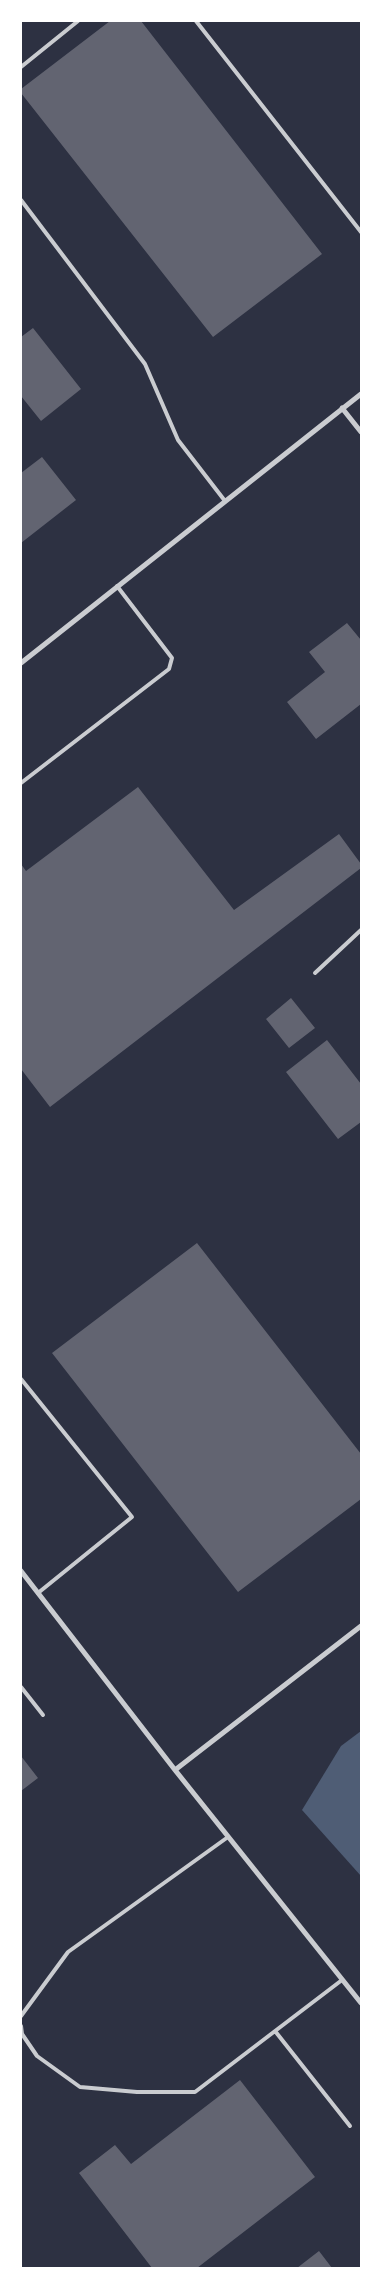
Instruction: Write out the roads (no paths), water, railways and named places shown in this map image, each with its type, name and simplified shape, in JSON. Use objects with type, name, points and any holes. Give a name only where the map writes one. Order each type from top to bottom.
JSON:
[{"type":"street","points":[[21,663],[361,394]]},
{"type":"street","points":[[342,408],[361,432]]},
{"type":"street","points":[[21,1571],[175,1770],[361,2003]]},
{"type":"street","points":[[175,1770],[361,1626]]},
{"type":"lane","points":[[21,67],[78,21]]},
{"type":"lane","points":[[196,21],[361,232]]},
{"type":"lane","points":[[21,200],[145,364],[178,440],[225,501]]},
{"type":"lane","points":[[21,783],[169,668],[172,658],[117,586]]},
{"type":"lane","points":[[315,973],[361,930]]},
{"type":"lane","points":[[21,1379],[132,1517],[38,1593]]},
{"type":"lane","points":[[21,1687],[43,1715]]},
{"type":"lane","points":[[21,2016],[68,1952],[228,1837]]},
{"type":"lane","points":[[21,2026],[22,2034],[37,2056],[80,2087],[137,2092],[195,2092],[342,1980]]},
{"type":"lane","points":[[274,2031],[350,2126]]},
{"type":"water","points":[[361,1731],[361,1876],[302,1810],[341,1746]]}]
